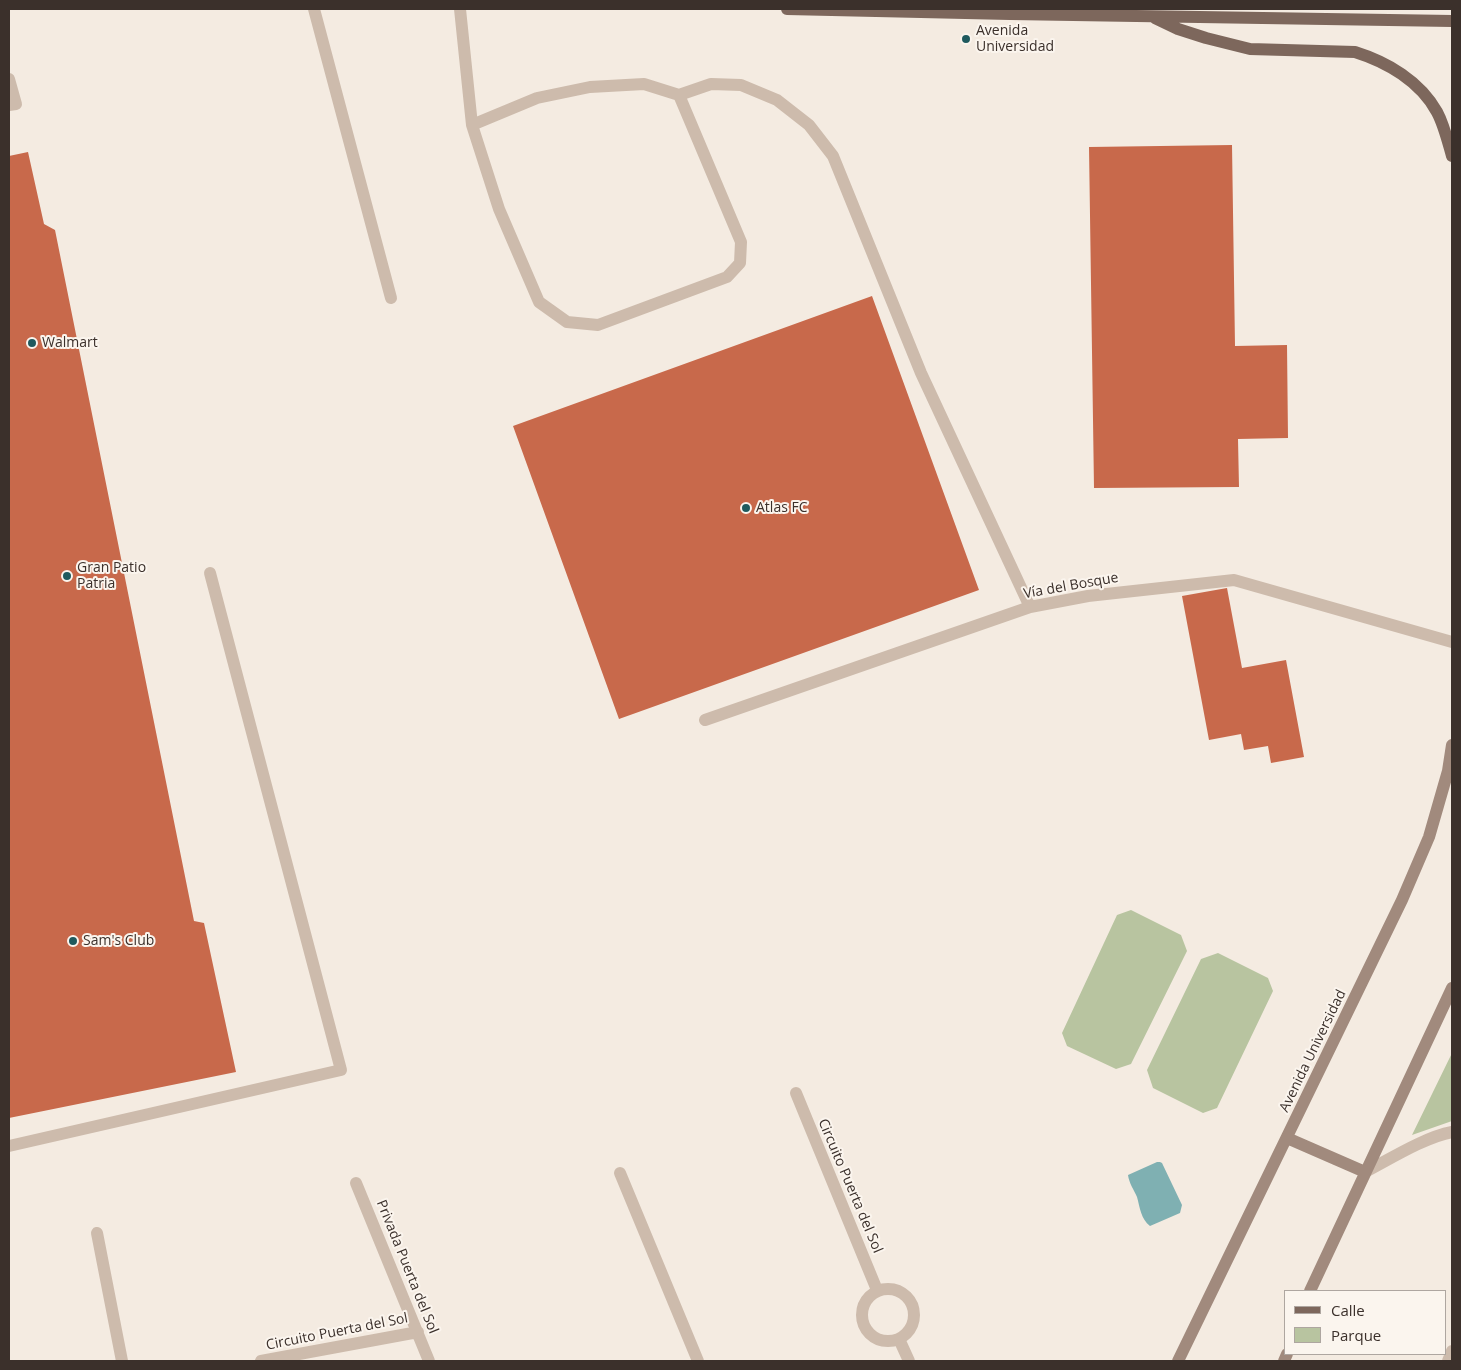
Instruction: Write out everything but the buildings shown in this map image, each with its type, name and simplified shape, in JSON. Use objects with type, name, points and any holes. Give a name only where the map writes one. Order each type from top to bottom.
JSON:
[{"type":"main road","points":[[787,9],[1452,21]]},
{"type":"main road","points":[[1150,16],[1206,38],[1250,49],[1355,52],[1371,57],[1414,84],[1426,98],[1437,113],[1452,156]]},
{"type":"main road","name":"Avenida Universidad","points":[[1178,1361],[1402,900],[1429,837],[1448,771],[1452,745]]},
{"type":"main road","points":[[1310,1290],[1452,988]]},
{"type":"main road","points":[[1287,1138],[1365,1172]]},
{"type":"street","points":[[314,9],[391,298]]},
{"type":"street","points":[[460,9],[472,125],[499,209],[539,302],[567,322],[598,325],[727,277],[740,263],[741,242],[679,95]]},
{"type":"street","points":[[9,79],[16,104],[9,105]]},
{"type":"street","points":[[472,125],[537,98],[590,87],[644,84],[679,95],[711,84],[740,85],[777,100],[809,125],[833,156],[920,373],[1030,607]]},
{"type":"street","points":[[9,1146],[341,1070],[210,572]]},
{"type":"street","name":"Vía del Bosque","points":[[705,720],[1030,607],[1088,596],[1234,580],[1452,642]]},
{"type":"street","name":"Circuito Puerta del Sol","points":[[796,1093],[878,1290]]},
{"type":"street","points":[[1365,1172],[1409,1148],[1452,1132]]},
{"type":"street","points":[[620,1173],[698,1361]]},
{"type":"street","name":"Privada Puerta del Sol","points":[[356,1183],[429,1361]]},
{"type":"street","points":[[97,1233],[122,1361]]},
{"type":"street","points":[[888,1288],[898,1290],[907,1295],[913,1304],[915,1314],[913,1324],[908,1333],[899,1339],[889,1342],[879,1340],[870,1334],[864,1326],[862,1316],[863,1305],[869,1296],[878,1290],[888,1288]]},
{"type":"street","name":"Circuito Puerta del Sol","points":[[261,1361],[418,1332]]},
{"type":"street","points":[[899,1339],[910,1361]]},
{"type":"street","points":[[1448,1361],[1452,1351]]},
{"type":"green space","points":[[1131,910],[1181,935],[1187,951],[1131,1064],[1116,1069],[1067,1046],[1062,1033],[1117,915]]},
{"type":"green space","points":[[1218,953],[1268,978],[1273,991],[1217,1108],[1203,1113],[1153,1088],[1147,1070],[1201,959]]},
{"type":"green space","points":[[1452,1053],[1452,1121],[1412,1135]]},
{"type":"water","points":[[1157,1162],[1162,1163],[1182,1205],[1180,1213],[1150,1226],[1143,1217],[1128,1175]]},
{"type":"place","name":"Avenida Universidad","points":[[966,39]]},
{"type":"place","name":"Walmart","points":[[32,343]]},
{"type":"place","name":"Atlas FC","points":[[746,508]]},
{"type":"place","name":"Gran Patio Patria","points":[[67,576]]},
{"type":"place","name":"Sam's Club","points":[[73,941]]}]
